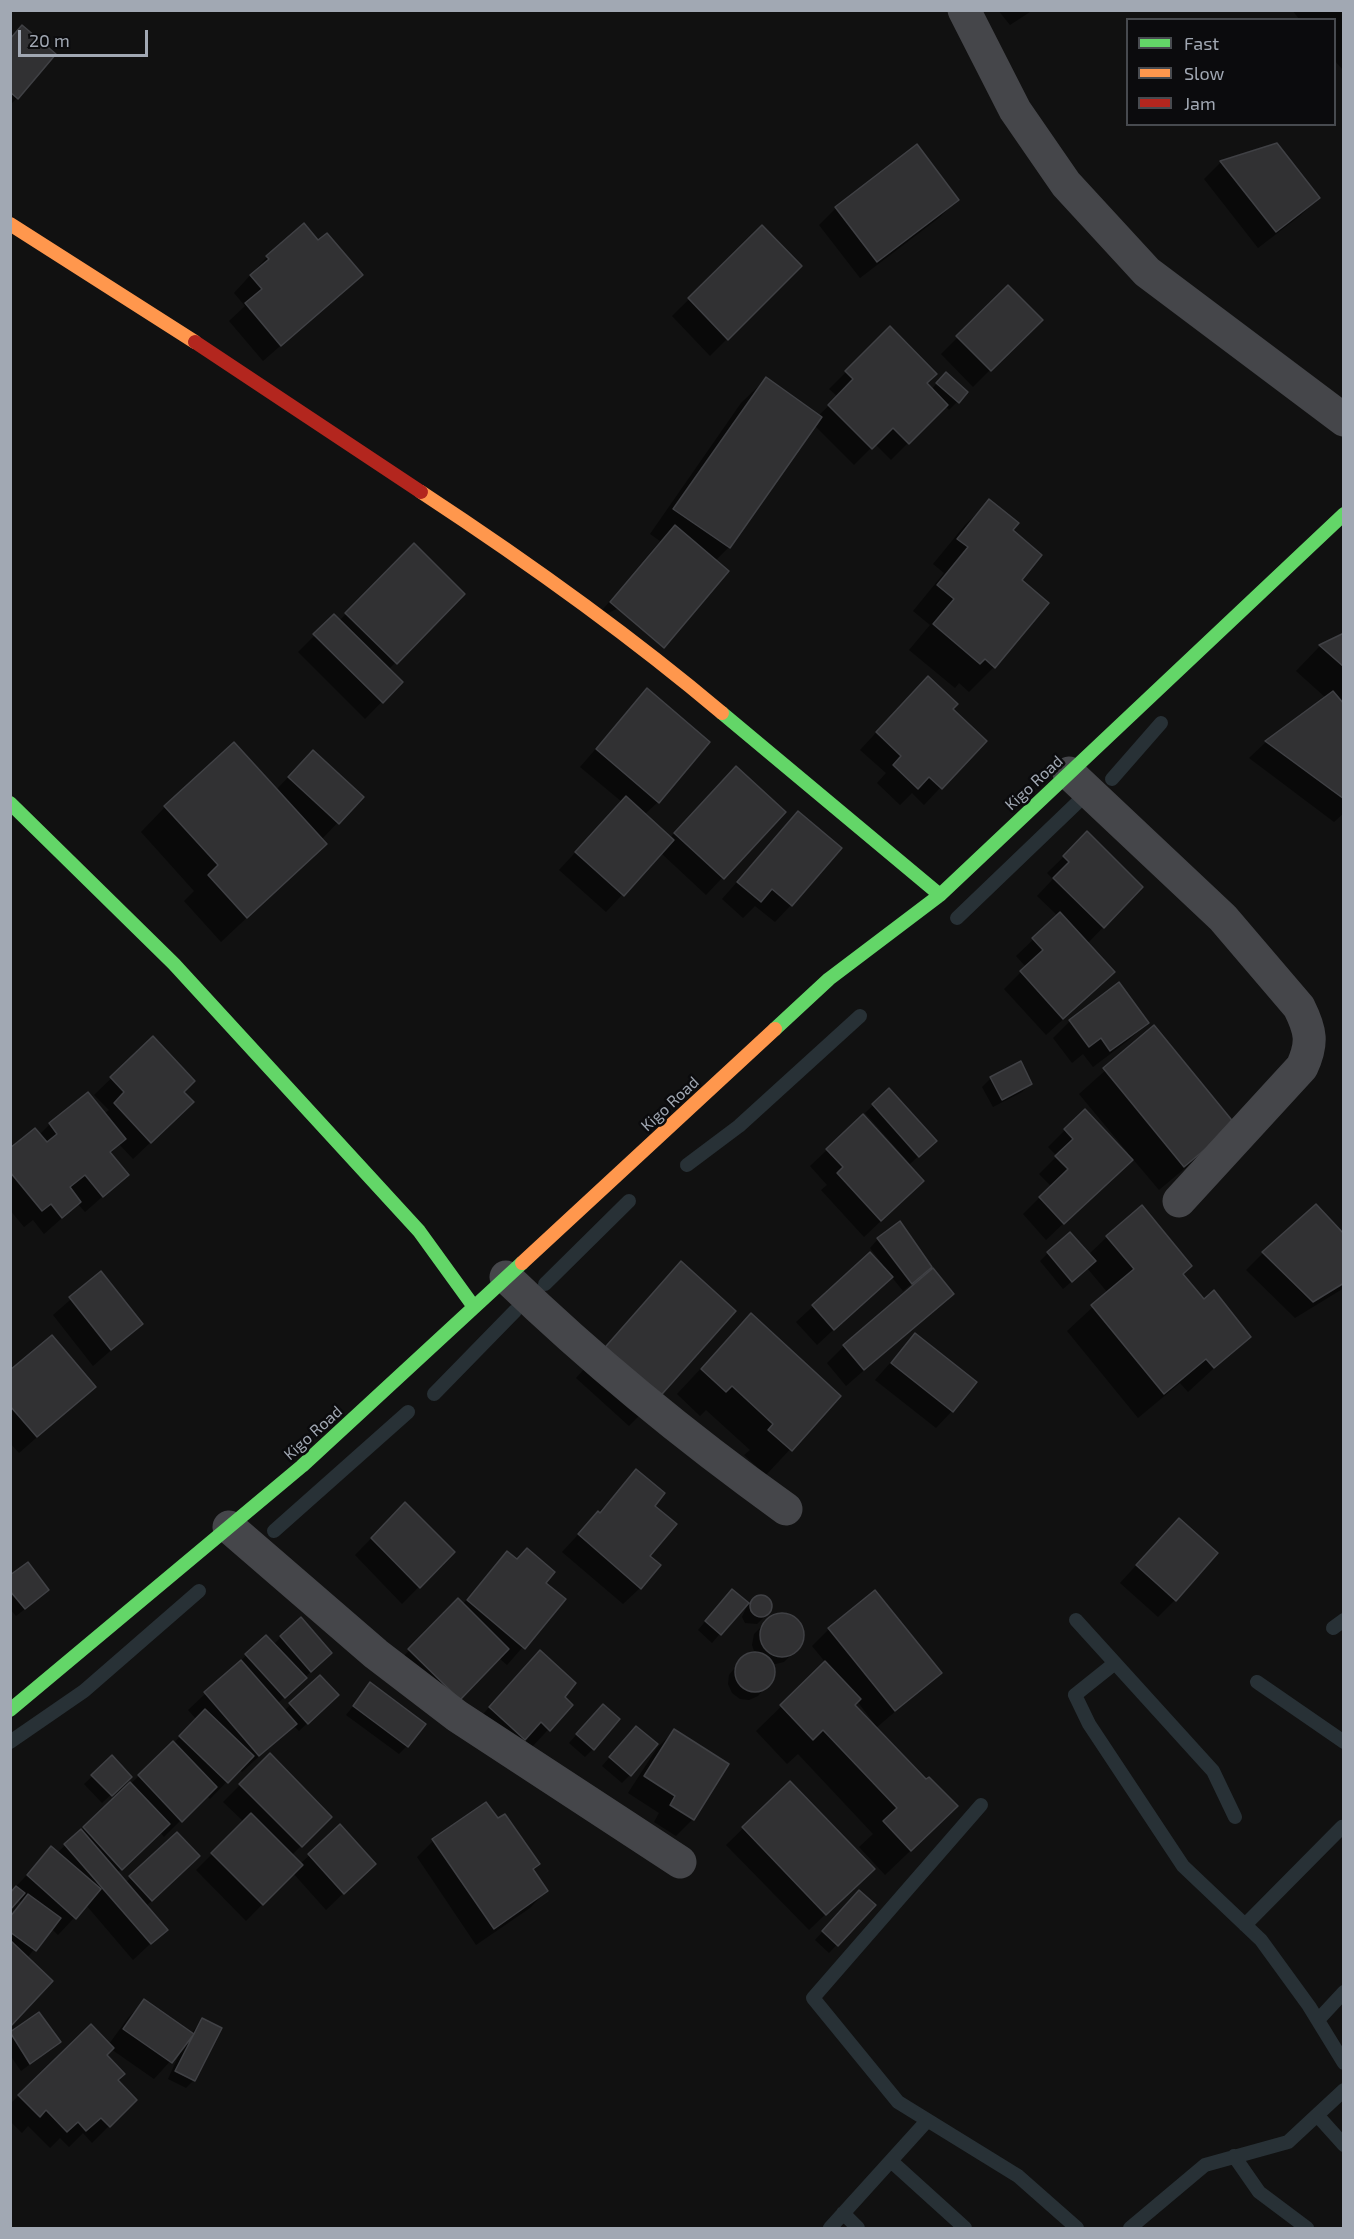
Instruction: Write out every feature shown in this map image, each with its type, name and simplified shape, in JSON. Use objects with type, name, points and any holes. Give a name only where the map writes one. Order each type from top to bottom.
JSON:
[{"type":"street","points":[[964,10],[1015,110],[1066,184],[1147,272],[1344,420]]},
{"type":"street","points":[[10,224],[130,299],[540,571],[651,652],[940,895]]},
{"type":"street","name":"Kigo Road","points":[[10,1710],[302,1466],[829,980],[940,895],[1344,514]]},
{"type":"street","points":[[1069,773],[1223,918],[1299,1007],[1306,1023],[1310,1050],[1302,1067],[1179,1200]]},
{"type":"street","points":[[10,803],[206,999],[420,1231],[474,1307]]},
{"type":"street","points":[[506,1277],[551,1320],[704,1450],[786,1509]]},
{"type":"street","points":[[229,1527],[376,1654],[457,1716],[680,1862]]},
{"type":"building","points":[[22,25],[56,54],[18,99],[10,92],[10,39]]},
{"type":"building","points":[[1277,143],[1320,198],[1276,232],[1220,161]]},
{"type":"building","points":[[917,144],[959,200],[877,262],[835,207]]},
{"type":"building","points":[[304,223],[318,240],[327,233],[363,275],[281,346],[245,303],[262,289],[250,275],[269,259],[266,256]]},
{"type":"building","points":[[762,225],[802,266],[728,340],[688,298]]},
{"type":"building","points":[[1008,285],[1043,320],[991,371],[956,336]]},
{"type":"building","points":[[890,326],[937,374],[927,383],[948,405],[909,444],[893,428],[872,449],[828,405],[853,379],[845,371]]},
{"type":"building","points":[[946,372],[968,392],[959,403],[936,383]]},
{"type":"building","points":[[766,377],[822,417],[730,548],[673,509]]},
{"type":"building","points":[[989,499],[1019,523],[1013,530],[1042,555],[1022,580],[1049,603],[995,668],[985,659],[980,664],[933,624],[954,599],[937,585],[968,547],[957,539]]},
{"type":"building","points":[[675,525],[729,571],[664,648],[610,602]]},
{"type":"building","points":[[414,543],[465,594],[397,664],[345,613]]},
{"type":"building","points":[[334,614],[403,682],[383,703],[313,634]]},
{"type":"building","points":[[1344,633],[1344,667],[1319,645]]},
{"type":"building","points":[[928,676],[958,704],[953,709],[987,741],[942,789],[929,777],[918,789],[893,765],[901,756],[876,732]]},
{"type":"building","points":[[647,688],[710,742],[659,803],[596,749]]},
{"type":"building","points":[[1333,691],[1344,704],[1344,799],[1265,741]]},
{"type":"building","points":[[234,742],[327,844],[247,918],[208,875],[218,865],[164,806]]},
{"type":"building","points":[[313,750],[364,797],[339,824],[288,777]]},
{"type":"building","points":[[736,766],[786,812],[724,879],[674,833]]},
{"type":"building","points":[[626,796],[674,840],[624,896],[575,852]]},
{"type":"building","points":[[798,811],[842,848],[792,906],[772,889],[761,902],[737,882]]},
{"type":"building","points":[[1087,831],[1143,887],[1104,928],[1053,878],[1069,862],[1063,856]]},
{"type":"building","points":[[1060,912],[1115,972],[1063,1019],[1020,971],[1043,950],[1032,938]]},
{"type":"building","points":[[1119,982],[1149,1023],[1110,1051],[1101,1038],[1089,1047],[1069,1020]]},
{"type":"building","points":[[1154,1025],[1235,1124],[1184,1167],[1103,1068]]},
{"type":"building","points":[[153,1036],[195,1081],[184,1092],[194,1102],[151,1143],[114,1103],[124,1092],[110,1077]]},
{"type":"building","points":[[1021,1061],[1032,1084],[1002,1100],[990,1077]]},
{"type":"building","points":[[889,1088],[937,1141],[919,1157],[872,1104]]},
{"type":"building","points":[[88,1092],[126,1139],[110,1152],[129,1175],[103,1197],[85,1175],[70,1187],[81,1202],[62,1218],[51,1204],[42,1211],[10,1172],[10,1148],[35,1128],[47,1142],[57,1134],[49,1123]]},
{"type":"building","points":[[1085,1109],[1133,1160],[1064,1224],[1039,1197],[1068,1169],[1055,1156],[1073,1139],[1064,1129]]},
{"type":"building","points":[[863,1114],[924,1181],[881,1221],[837,1173],[843,1167],[826,1149]]},
{"type":"building","points":[[1316,1204],[1344,1234],[1344,1283],[1313,1302],[1262,1252]]},
{"type":"building","points":[[1142,1205],[1192,1266],[1183,1274],[1204,1299],[1214,1290],[1251,1337],[1214,1368],[1206,1359],[1164,1394],[1091,1305],[1134,1269],[1106,1236]]},
{"type":"building","points":[[900,1221],[932,1267],[912,1284],[877,1238]]},
{"type":"building","points":[[1070,1232],[1096,1261],[1072,1282],[1047,1252]]},
{"type":"building","points":[[870,1252],[893,1277],[834,1330],[812,1305]]},
{"type":"building","points":[[681,1261],[736,1311],[655,1402],[600,1353]]},
{"type":"building","points":[[933,1268],[954,1294],[864,1370],[843,1345]]},
{"type":"building","points":[[101,1271],[143,1324],[111,1350],[69,1297]]},
{"type":"building","points":[[751,1313],[841,1396],[792,1451],[768,1430],[773,1424],[732,1386],[726,1392],[701,1369]]},
{"type":"building","points":[[915,1333],[977,1382],[953,1412],[891,1363]]},
{"type":"building","points":[[52,1335],[96,1387],[37,1437],[10,1406],[10,1370]]},
{"type":"building","points":[[636,1469],[665,1493],[655,1506],[677,1524],[650,1556],[661,1565],[641,1589],[578,1534],[598,1511],[600,1513]]},
{"type":"building","points":[[405,1502],[455,1552],[420,1588],[371,1538]]},
{"type":"building","points":[[1179,1518],[1218,1553],[1176,1601],[1136,1565]]},
{"type":"building","points":[[527,1548],[555,1572],[546,1583],[566,1599],[525,1649],[467,1600],[507,1551],[517,1559]]},
{"type":"building","points":[[28,1562],[49,1590],[25,1609],[10,1591],[10,1575]]},
{"type":"building","points":[[732,1589],[749,1603],[721,1635],[705,1621]]},
{"type":"building","points":[[875,1590],[942,1673],[895,1711],[828,1628]]},
{"type":"building","points":[[761,1595],[769,1598],[772,1606],[769,1614],[761,1617],[753,1614],[750,1606],[753,1598]]},
{"type":"building","points":[[458,1598],[509,1649],[460,1700],[408,1649]]},
{"type":"building","points":[[782,1613],[791,1614],[798,1619],[803,1626],[803,1644],[798,1651],[791,1656],[782,1657],[773,1656],[766,1651],[761,1644],[760,1635],[761,1626],[766,1619],[773,1614]]},
{"type":"building","points":[[301,1617],[332,1653],[311,1672],[280,1636]]},
{"type":"building","points":[[266,1635],[307,1678],[285,1698],[245,1654]]},
{"type":"building","points":[[540,1650],[576,1683],[565,1697],[573,1705],[550,1731],[541,1722],[525,1740],[489,1707]]},
{"type":"building","points":[[755,1652],[769,1658],[775,1672],[769,1686],[755,1692],[741,1686],[735,1672],[741,1658]]},
{"type":"building","points":[[241,1660],[297,1724],[259,1756],[204,1692]]},
{"type":"building","points":[[825,1661],[861,1699],[855,1705],[926,1779],[929,1777],[958,1806],[911,1851],[883,1821],[897,1808],[823,1730],[813,1740],[780,1705]]},
{"type":"building","points":[[320,1675],[339,1695],[308,1724],[289,1703]]},
{"type":"building","points":[[370,1682],[426,1724],[408,1747],[353,1706]]},
{"type":"building","points":[[603,1704],[620,1719],[594,1750],[576,1734]]},
{"type":"building","points":[[205,1709],[254,1756],[228,1783],[179,1736]]},
{"type":"building","points":[[636,1726],[658,1744],[631,1776],[609,1757]]},
{"type":"building","points":[[674,1729],[729,1764],[694,1820],[670,1805],[675,1796],[644,1776]]},
{"type":"building","points":[[173,1741],[217,1787],[182,1822],[138,1775]]},
{"type":"building","points":[[270,1753],[332,1817],[302,1847],[239,1784]]},
{"type":"building","points":[[112,1755],[132,1777],[112,1796],[91,1775]]},
{"type":"building","points":[[790,1781],[875,1869],[826,1915],[742,1827]]},
{"type":"building","points":[[130,1782],[170,1824],[122,1870],[83,1827]]},
{"type":"building","points":[[486,1802],[498,1818],[505,1814],[540,1864],[533,1869],[548,1891],[494,1929],[432,1839]]},
{"type":"building","points":[[251,1813],[303,1865],[263,1905],[211,1853]]},
{"type":"building","points":[[340,1824],[376,1864],[344,1894],[308,1854]]},
{"type":"building","points":[[81,1829],[168,1930],[151,1944],[64,1844]]},
{"type":"building","points":[[177,1832],[200,1856],[152,1901],[129,1876]]},
{"type":"building","points":[[51,1846],[101,1889],[76,1919],[27,1875]]},
{"type":"building","points":[[16,1886],[25,1893],[10,1910],[10,1893]]},
{"type":"building","points":[[859,1890],[876,1905],[838,1946],[822,1931]]},
{"type":"building","points":[[28,1894],[61,1918],[36,1951],[10,1932],[10,1917]]},
{"type":"building","points":[[10,1940],[53,1981],[10,2027]]},
{"type":"building","points":[[144,1999],[194,2034],[172,2063],[123,2029]]},
{"type":"building","points":[[39,2012],[61,2042],[30,2064],[10,2032]]},
{"type":"building","points":[[202,2018],[222,2028],[195,2081],[175,2071]]},
{"type":"building","points":[[91,2024],[114,2048],[107,2055],[125,2074],[118,2080],[137,2100],[110,2127],[101,2118],[86,2131],[78,2122],[67,2132],[46,2110],[40,2117],[18,2095]]},
{"type":"waterway","points":[[1112,779],[1161,723]]},
{"type":"waterway","points":[[957,918],[1079,801]]},
{"type":"waterway","points":[[687,1165],[739,1126],[860,1016]]},
{"type":"waterway","points":[[545,1284],[629,1201]]},
{"type":"waterway","points":[[434,1394],[515,1311]]},
{"type":"waterway","points":[[274,1531],[408,1412]]},
{"type":"waterway","points":[[10,1742],[84,1691],[199,1591]]},
{"type":"waterway","points":[[1076,1620],[1115,1663],[1075,1695],[1089,1724],[1183,1866],[1261,1940],[1309,2006],[1344,2063]]},
{"type":"waterway","points":[[1333,1628],[1344,1620]]},
{"type":"waterway","points":[[1115,1663],[1213,1771],[1235,1817]]},
{"type":"waterway","points":[[1257,1682],[1344,1742]]},
{"type":"waterway","points":[[981,1805],[813,1998],[898,2102],[1018,2176],[1077,2228]]},
{"type":"waterway","points":[[1245,1925],[1342,1827],[1344,1828]]},
{"type":"waterway","points":[[1318,2020],[1344,1992]]},
{"type":"waterway","points":[[1130,2228],[1205,2165],[1288,2142],[1344,2090]]},
{"type":"waterway","points":[[1317,2115],[1344,2145]]},
{"type":"waterway","points":[[830,2228],[926,2122]]},
{"type":"waterway","points":[[1234,2156],[1259,2192],[1307,2228]]},
{"type":"waterway","points":[[891,2161],[965,2228]]},
{"type":"waterway","points":[[843,2213],[858,2228]]},
{"type":"traffic: fast","points":[[775,1029],[829,979],[940,895],[1344,514]]},
{"type":"traffic: fast","points":[[722,713],[940,895]]},
{"type":"traffic: fast","points":[[10,803],[174,964],[419,1231],[474,1307]]},
{"type":"traffic: fast","points":[[10,1710],[302,1466],[522,1263]]},
{"type":"traffic: slow","points":[[10,224],[195,342]]},
{"type":"traffic: slow","points":[[421,492],[575,598],[722,713]]},
{"type":"traffic: slow","points":[[522,1263],[775,1029]]},
{"type":"traffic: jam","points":[[195,342],[421,492]]}]
